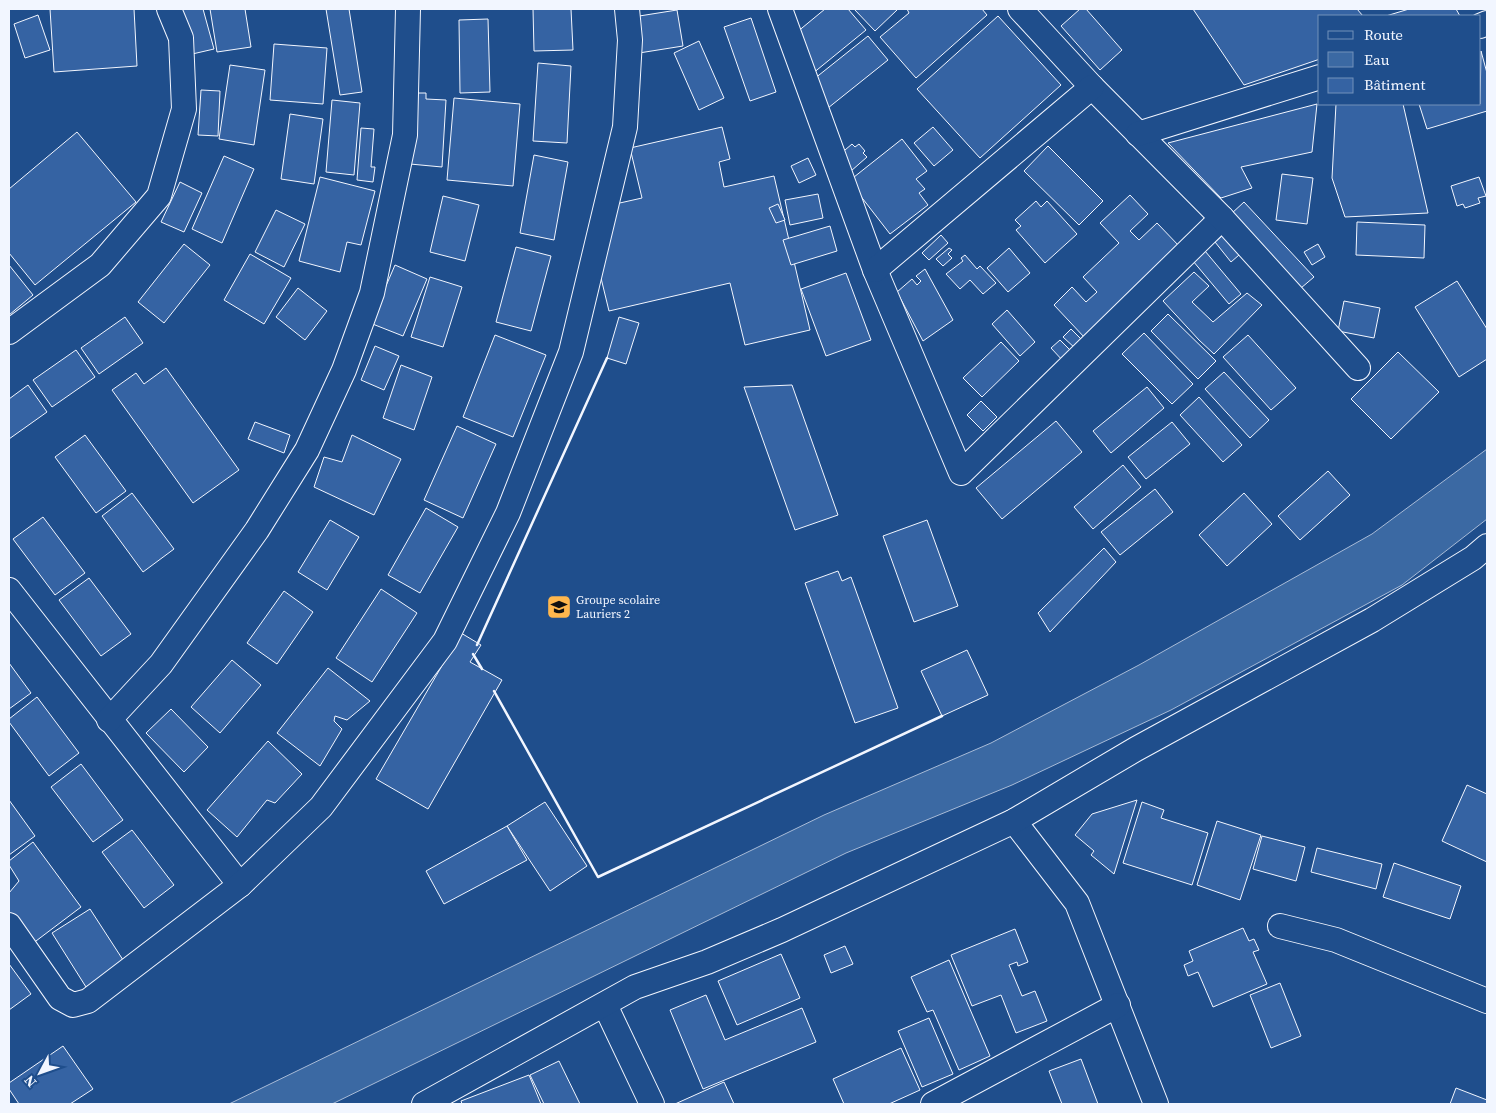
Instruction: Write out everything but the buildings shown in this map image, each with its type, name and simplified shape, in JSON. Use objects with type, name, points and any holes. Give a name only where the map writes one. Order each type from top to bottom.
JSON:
[{"type":"street","points":[[9,332],[100,265],[159,196],[184,109],[181,38],[170,9]]},
{"type":"street","points":[[109,720],[161,664],[257,530],[307,450],[344,370],[372,293],[405,135],[408,9]]},
{"type":"street","points":[[9,925],[60,998],[73,1005],[88,1001],[240,886],[321,807],[445,641],[508,514],[571,352],[625,126],[630,40],[627,9]]},
{"type":"street","points":[[780,9],[875,270],[962,473],[1222,218]]},
{"type":"street","points":[[1020,9],[1092,87],[1222,218],[1358,368]]},
{"type":"street","points":[[1138,134],[1318,78]]},
{"type":"street","points":[[875,270],[1092,87]]},
{"type":"street","points":[[424,1104],[635,986],[707,962],[791,926],[1014,820],[1136,749],[1372,620],[1473,558],[1487,546]]},
{"type":"street","points":[[9,590],[240,886]]},
{"type":"street","points":[[1014,820],[1078,903],[1156,1104]]},
{"type":"street","points":[[1280,926],[1336,940],[1487,1001]]},
{"type":"street","points":[[605,1004],[652,1104]]},
{"type":"street","points":[[933,1104],[1118,1005]]},
{"type":"water","points":[[1487,449],[1487,519],[1402,585],[1171,710],[1012,785],[846,853],[332,1104],[229,1104],[824,815],[991,743],[1139,665],[1372,534]]},
{"type":"wall","points":[[477,645],[607,358]]},
{"type":"wall","points":[[473,654],[482,669]]},
{"type":"wall","points":[[494,691],[598,877],[942,716]]},
{"type":"place","name":"Groupe scolaire Lauriers 2","points":[[559,607]]}]
